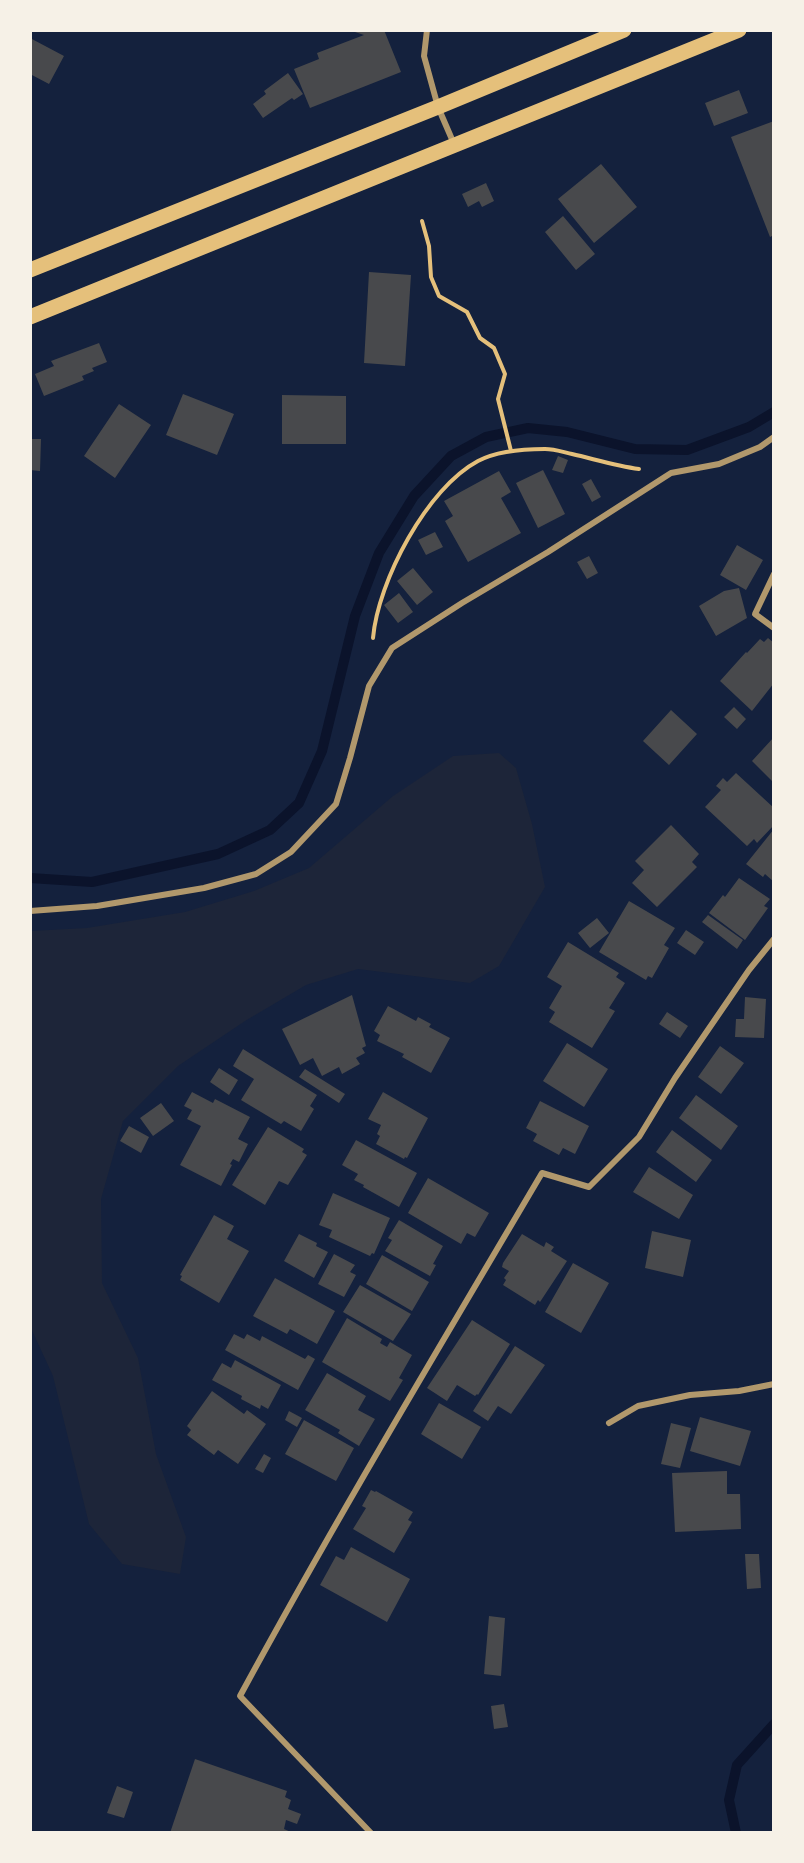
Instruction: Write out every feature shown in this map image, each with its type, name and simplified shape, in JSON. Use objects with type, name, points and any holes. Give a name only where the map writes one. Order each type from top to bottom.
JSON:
[{"type":"main road","points":[[30,270],[624,30]]},
{"type":"main road","points":[[30,317],[739,30]]},
{"type":"street","points":[[427,30],[423,56],[438,107],[455,145]]},
{"type":"street","points":[[30,912],[97,906],[204,888],[256,874],[291,852],[336,804],[369,686],[392,648],[672,473],[719,464],[760,447],[774,437]]},
{"type":"street","points":[[774,574],[755,614],[774,628]]},
{"type":"street","points":[[371,1833],[240,1696],[382,1442],[542,1173],[589,1187],[639,1137],[748,970],[774,939]]},
{"type":"street","points":[[609,1422],[638,1406],[690,1395],[740,1391],[774,1384]]},
{"type":"path","points":[[422,221],[429,246],[431,278],[439,296],[467,312],[480,338],[494,348],[505,374],[498,399],[511,451]]},
{"type":"path","points":[[372,643],[382,594],[398,555],[426,512],[459,473],[480,460],[511,451],[547,449],[629,468],[672,473]]},
{"type":"shaded area","points":[[499,753],[516,768],[532,824],[545,887],[499,966],[470,983],[358,969],[306,985],[245,1021],[178,1066],[123,1121],[101,1199],[102,1283],[138,1358],[156,1454],[186,1537],[180,1574],[122,1564],[89,1524],[53,1376],[30,1326],[30,931],[87,928],[185,912],[254,891],[309,868],[393,796],[453,756]]},
{"type":"building","points":[[349,30],[384,30],[401,72],[310,108],[294,69],[319,59],[317,53],[364,35]]},
{"type":"building","points":[[30,38],[64,56],[49,84],[30,74]]},
{"type":"building","points":[[288,73],[303,94],[294,100],[292,98],[263,118],[253,104],[266,94],[264,91]]},
{"type":"building","points":[[739,90],[748,113],[714,126],[705,103]]},
{"type":"building","points":[[774,121],[774,235],[770,237],[731,137]]},
{"type":"building","points":[[601,164],[637,207],[594,243],[558,199]]},
{"type":"building","points":[[486,183],[494,201],[482,207],[479,201],[468,207],[462,194]]},
{"type":"building","points":[[563,216],[595,254],[576,270],[545,232]]},
{"type":"building","points":[[369,272],[411,275],[405,366],[364,363]]},
{"type":"building","points":[[99,343],[107,362],[92,368],[94,371],[82,376],[84,380],[44,396],[35,374],[54,366],[51,361]]},
{"type":"building","points":[[183,394],[234,414],[217,455],[166,435]]},
{"type":"building","points":[[282,395],[346,396],[346,444],[282,444]]},
{"type":"building","points":[[119,404],[151,425],[115,478],[84,456]]},
{"type":"building","points":[[30,439],[41,439],[40,471],[30,470]]},
{"type":"building","points":[[558,456],[568,460],[563,473],[552,470]]},
{"type":"building","points":[[543,470],[565,514],[538,528],[516,483]]},
{"type":"building","points":[[499,471],[511,492],[501,498],[521,533],[468,562],[445,521],[453,516],[444,501]]},
{"type":"building","points":[[591,479],[601,497],[592,502],[582,484]]},
{"type":"building","points":[[435,532],[443,547],[426,555],[418,540]]},
{"type":"building","points":[[737,545],[763,560],[746,590],[720,575]]},
{"type":"building","points":[[589,556],[598,573],[587,579],[577,562]]},
{"type":"building","points":[[413,568],[433,592],[417,605],[397,581]]},
{"type":"building","points":[[739,588],[747,618],[716,636],[699,606],[724,591]]},
{"type":"building","points":[[399,593],[413,612],[398,623],[384,605]]},
{"type":"building","points":[[768,638],[774,643],[774,683],[752,711],[720,681],[760,639],[764,642]]},
{"type":"building","points":[[734,707],[746,719],[737,729],[724,717]]},
{"type":"building","points":[[671,710],[697,734],[669,765],[643,741]]},
{"type":"building","points":[[774,737],[774,783],[752,761]]},
{"type":"building","points":[[736,773],[774,808],[774,825],[757,843],[754,839],[747,846],[705,807],[721,790],[716,786],[723,778],[727,782]]},
{"type":"building","points":[[671,825],[699,854],[692,862],[697,867],[657,907],[632,883],[644,870],[635,861]]},
{"type":"building","points":[[774,829],[774,882],[765,874],[763,877],[746,864]]},
{"type":"building","points":[[739,878],[770,899],[764,906],[768,908],[745,940],[709,913]]},
{"type":"building","points":[[629,901],[675,928],[664,945],[669,948],[652,978],[648,976],[646,980],[599,952]]},
{"type":"building","points":[[708,915],[743,940],[737,949],[702,922]]},
{"type":"building","points":[[597,918],[609,933],[590,948],[578,933]]},
{"type":"building","points":[[686,930],[704,942],[695,955],[677,943]]},
{"type":"building","points":[[568,942],[619,973],[616,977],[625,983],[609,1008],[615,1011],[592,1048],[549,1022],[555,1012],[549,1008],[562,986],[547,977]]},
{"type":"building","points":[[352,995],[366,1046],[362,1048],[365,1053],[356,1058],[360,1064],[342,1074],[339,1067],[322,1076],[313,1058],[300,1065],[282,1029]]},
{"type":"building","points":[[745,997],[766,999],[764,1038],[735,1037],[736,1019],[744,1019]]},
{"type":"building","points":[[388,1006],[416,1021],[418,1017],[431,1024],[429,1027],[450,1038],[431,1073],[402,1057],[404,1054],[377,1041],[380,1035],[374,1031]]},
{"type":"building","points":[[667,1012],[688,1026],[680,1038],[659,1024]]},
{"type":"building","points":[[567,1043],[608,1069],[584,1107],[543,1081]]},
{"type":"building","points":[[720,1046],[744,1063],[721,1094],[698,1077]]},
{"type":"building","points":[[243,1049],[317,1095],[310,1106],[314,1109],[301,1131],[284,1121],[281,1124],[241,1100],[254,1079],[233,1066]]},
{"type":"building","points":[[219,1068],[238,1080],[229,1095],[210,1082]]},
{"type":"building","points":[[305,1069],[345,1094],[339,1103],[299,1077]]},
{"type":"building","points":[[192,1092],[213,1103],[215,1099],[250,1117],[238,1139],[248,1144],[239,1162],[233,1159],[221,1186],[180,1165],[201,1126],[187,1119],[192,1110],[184,1106]]},
{"type":"building","points":[[383,1092],[428,1118],[407,1158],[404,1159],[376,1144],[380,1136],[377,1134],[381,1125],[368,1119]]},
{"type":"building","points":[[696,1095],[738,1126],[721,1150],[679,1118]]},
{"type":"building","points":[[540,1101],[589,1126],[575,1154],[563,1148],[559,1155],[533,1141],[537,1134],[526,1128]]},
{"type":"building","points":[[161,1103],[174,1121],[153,1136],[140,1118]]},
{"type":"building","points":[[129,1126],[149,1137],[141,1153],[120,1141]]},
{"type":"building","points":[[268,1127],[304,1149],[302,1152],[307,1155],[288,1185],[279,1181],[265,1205],[232,1185]]},
{"type":"building","points":[[672,1130],[712,1160],[696,1182],[656,1152]]},
{"type":"building","points":[[356,1140],[417,1173],[399,1207],[363,1187],[364,1185],[354,1180],[358,1174],[342,1165]]},
{"type":"building","points":[[649,1167],[693,1195],[679,1219],[633,1192]]},
{"type":"building","points":[[428,1178],[489,1213],[475,1237],[467,1233],[461,1244],[408,1213]]},
{"type":"building","points":[[333,1193],[390,1218],[374,1254],[370,1256],[329,1237],[332,1230],[319,1225]]},
{"type":"building","points":[[214,1215],[234,1226],[227,1239],[249,1251],[219,1303],[180,1280],[182,1276],[180,1275]]},
{"type":"building","points":[[399,1220],[443,1246],[433,1264],[436,1265],[430,1276],[385,1251],[392,1240],[388,1238]]},
{"type":"building","points":[[652,1231],[691,1240],[683,1277],[645,1268]]},
{"type":"building","points":[[299,1234],[317,1243],[316,1246],[328,1252],[314,1278],[284,1261]]},
{"type":"building","points":[[522,1234],[544,1247],[546,1242],[554,1247],[551,1251],[567,1261],[540,1302],[538,1300],[535,1305],[503,1285],[506,1280],[504,1278],[509,1271],[502,1267],[503,1263]]},
{"type":"building","points":[[334,1254],[355,1265],[350,1272],[356,1275],[344,1297],[318,1284]]},
{"type":"building","points":[[382,1255],[429,1282],[412,1311],[366,1284]]},
{"type":"building","points":[[573,1263],[609,1283],[581,1333],[545,1312]]},
{"type":"building","points":[[275,1278],[335,1311],[317,1344],[290,1329],[287,1334],[253,1316]]},
{"type":"building","points":[[360,1285],[411,1314],[393,1341],[343,1312]]},
{"type":"building","points":[[347,1318],[382,1339],[380,1343],[387,1347],[390,1342],[412,1355],[399,1378],[403,1380],[390,1401],[322,1362]]},
{"type":"building","points":[[472,1320],[510,1344],[478,1395],[475,1396],[457,1385],[447,1401],[427,1388]]},
{"type":"building","points":[[234,1334],[244,1339],[247,1334],[260,1341],[262,1336],[305,1359],[308,1355],[315,1359],[298,1390],[225,1350]]},
{"type":"building","points":[[515,1346],[545,1365],[511,1414],[498,1406],[488,1421],[473,1411]]},
{"type":"building","points":[[235,1360],[281,1385],[268,1409],[261,1405],[260,1409],[241,1399],[242,1396],[212,1380],[222,1363],[231,1368]]},
{"type":"building","points":[[327,1373],[366,1396],[358,1410],[375,1419],[359,1446],[338,1433],[340,1430],[305,1410]]},
{"type":"building","points":[[212,1391],[244,1414],[247,1410],[266,1424],[238,1464],[218,1450],[214,1455],[187,1435],[191,1430],[187,1426]]},
{"type":"building","points":[[439,1403],[481,1427],[462,1459],[421,1434]]},
{"type":"building","points":[[289,1411],[302,1418],[297,1427],[285,1420]]},
{"type":"building","points":[[700,1417],[751,1431],[740,1466],[690,1451]]},
{"type":"building","points":[[304,1420],[354,1448],[336,1481],[285,1454]]},
{"type":"building","points":[[671,1423],[691,1428],[680,1468],[661,1464]]},
{"type":"building","points":[[264,1454],[271,1458],[263,1473],[255,1469]]},
{"type":"building","points":[[727,1471],[727,1494],[740,1494],[741,1529],[675,1532],[672,1473]]},
{"type":"building","points":[[371,1490],[413,1512],[408,1520],[412,1522],[394,1553],[353,1529],[366,1508],[362,1506]]},
{"type":"building","points":[[351,1547],[410,1579],[387,1622],[320,1585],[336,1556],[344,1560]]},
{"type":"building","points":[[745,1554],[759,1554],[761,1588],[747,1589]]},
{"type":"building","points":[[489,1616],[505,1618],[501,1676],[484,1674]]},
{"type":"building","points":[[504,1704],[508,1727],[494,1729],[491,1706]]},
{"type":"building","points":[[195,1759],[287,1791],[285,1797],[291,1800],[288,1809],[301,1814],[297,1824],[286,1820],[284,1829],[293,1833],[170,1833]]},
{"type":"building","points":[[117,1786],[133,1792],[124,1818],[107,1813]]},
{"type":"waterway","points":[[30,878],[92,882],[218,854],[270,830],[299,803],[322,751],[355,616],[379,553],[414,496],[451,456],[486,437],[528,428],[567,432],[635,449],[687,450],[749,427],[774,412]]},
{"type":"waterway","points":[[736,1833],[729,1800],[737,1765],[774,1724]]}]
